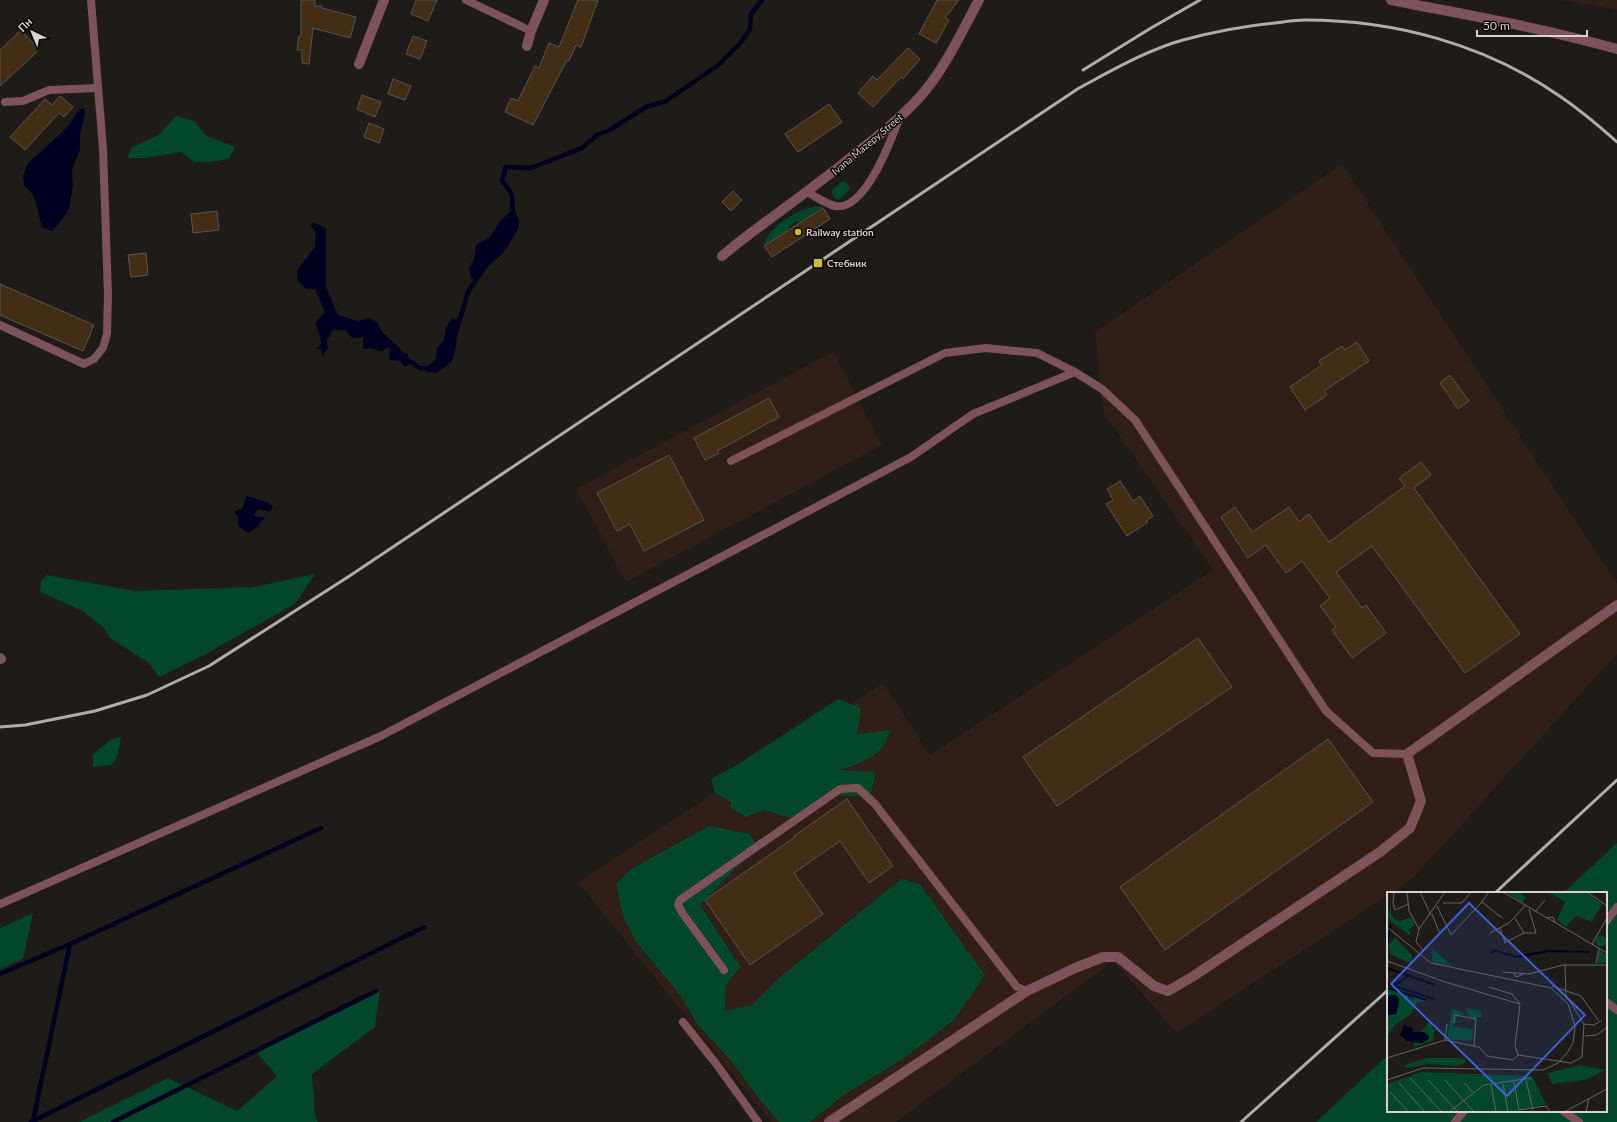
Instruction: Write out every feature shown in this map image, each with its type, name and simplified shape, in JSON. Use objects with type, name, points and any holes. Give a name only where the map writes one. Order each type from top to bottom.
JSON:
[{"type":"street","points":[[359,64],[384,0]]},
{"type":"street","points":[[527,46],[531,31],[544,0]]},
{"type":"street","name":"Ivana Mazepy Street","points":[[722,256],[808,192],[900,117],[924,92],[940,71],[979,0]]},
{"type":"street","points":[[1391,0],[1532,27],[1617,49]]},
{"type":"street","points":[[829,1122],[1027,991],[1075,968],[1103,957],[1118,957],[1154,986],[1168,991],[1192,977],[1380,852],[1410,828],[1421,800],[1407,754],[1617,605]]},
{"type":"lane","points":[[0,325],[84,364],[94,359],[103,348],[107,334],[108,294],[103,149],[91,0]]},
{"type":"lane","points":[[466,0],[531,31]]},
{"type":"lane","points":[[5,102],[23,101],[49,90],[98,88]]},
{"type":"lane","points":[[808,192],[835,206],[844,205],[853,200],[862,192],[884,159],[900,117]]},
{"type":"lane","points":[[731,461],[945,353],[985,348],[1037,353],[1075,372],[1102,389],[1135,420],[1326,711],[1373,753],[1407,754]]},
{"type":"lane","points":[[0,904],[381,736],[910,457],[973,414],[1075,372]]},
{"type":"lane","points":[[724,970],[683,914],[678,905],[680,900],[840,789],[858,788],[875,804],[1017,987],[1027,991]]},
{"type":"lane","points":[[1607,921],[1617,907]]},
{"type":"lane","points":[[1607,1003],[1617,1010]]},
{"type":"lane","points":[[683,1022],[717,1065],[758,1122]]},
{"type":"lane","points":[[1455,1122],[1463,1112]]},
{"type":"lane","points":[[1564,1112],[1579,1122]]},
{"type":"shaded area","points":[[1560,0],[1617,0],[1617,10],[1598,6]]},
{"type":"shaded area","points":[[1342,164],[1617,584],[1617,654],[1413,878],[1392,892],[1387,892],[1387,896],[1177,1033],[1113,961],[896,1122],[771,1122],[578,882],[883,683],[930,755],[1213,570],[1103,412],[1095,332]]},
{"type":"shaded area","points":[[833,352],[882,445],[626,582],[576,489]]},
{"type":"green space","points":[[176,116],[194,121],[207,136],[235,147],[229,159],[211,162],[194,162],[181,152],[144,158],[127,158],[132,147],[157,136]]},
{"type":"green space","points":[[841,182],[846,182],[850,188],[839,200],[835,199],[832,194],[832,190]]},
{"type":"green space","points":[[818,206],[823,207],[799,223],[797,221],[789,227],[790,229],[764,246],[766,239],[771,232],[785,219],[802,210]]},
{"type":"green space","points":[[315,574],[295,604],[204,655],[159,677],[150,664],[110,638],[104,628],[83,611],[40,592],[41,581],[47,575],[135,591],[253,587]]},
{"type":"green space","points":[[838,699],[861,708],[857,734],[890,730],[883,746],[872,757],[841,770],[876,772],[870,797],[824,794],[795,819],[764,810],[746,817],[731,809],[731,802],[715,793],[711,779],[740,763]]},
{"type":"green space","points":[[121,737],[118,754],[112,765],[93,767],[93,754],[112,739]]},
{"type":"green space","points":[[709,826],[750,834],[757,846],[700,905],[741,967],[726,985],[725,1011],[752,1005],[780,977],[901,879],[920,884],[985,975],[954,1020],[903,1059],[845,1094],[810,1122],[779,1122],[762,1103],[732,1062],[698,1025],[681,996],[636,942],[623,916],[616,884],[631,869]]},
{"type":"green space","points":[[1617,843],[1617,1122],[1316,1122],[1387,1056],[1387,1112],[1607,1112],[1607,892],[1564,892]]},
{"type":"green space","points":[[33,913],[23,959],[0,969],[0,928]]},
{"type":"green space","points":[[380,991],[375,1027],[312,1074],[315,1115],[318,1122],[79,1122],[168,1078],[237,1111],[277,1076],[256,1052]]},
{"type":"water","points":[[84,108],[85,112],[80,136],[80,150],[72,169],[73,186],[69,209],[52,231],[43,228],[35,199],[29,189],[24,185],[23,176],[28,163],[69,125],[78,111]]},
{"type":"water","points":[[512,207],[518,217],[519,224],[510,243],[501,255],[472,280],[469,268],[474,259],[476,245],[490,237],[501,220],[510,212]]},
{"type":"water","points":[[312,222],[326,228],[326,287],[338,315],[357,321],[369,318],[377,322],[382,332],[403,353],[408,354],[409,365],[405,367],[400,361],[390,360],[390,350],[388,347],[382,351],[370,348],[363,349],[363,337],[352,338],[346,330],[333,330],[327,340],[328,348],[322,357],[321,349],[316,349],[321,344],[320,335],[315,323],[325,312],[315,289],[306,289],[297,280],[298,269],[315,247],[316,232],[311,226]]},
{"type":"water","points":[[452,318],[459,321],[452,360],[437,373],[427,372],[428,366],[436,359],[437,348],[444,340],[446,328]]},
{"type":"water","points":[[246,496],[270,503],[273,507],[270,511],[258,509],[254,515],[256,517],[265,517],[258,526],[249,533],[239,527],[238,517],[234,512],[243,508]]},
{"type":"building","points":[[301,0],[315,0],[315,6],[321,6],[322,8],[356,17],[350,38],[313,28],[309,64],[302,63],[302,50],[297,50],[299,36],[301,36]]},
{"type":"building","points":[[416,0],[437,0],[428,21],[411,14]]},
{"type":"building","points":[[578,0],[598,0],[581,47],[576,45],[569,61],[567,60],[533,125],[505,112],[511,98],[518,101],[535,66],[539,68],[549,43],[559,47]]},
{"type":"building","points":[[937,0],[959,0],[945,18],[949,20],[936,43],[919,34]]},
{"type":"building","points":[[21,30],[39,50],[0,86],[0,50]]},
{"type":"building","points":[[413,36],[427,41],[420,59],[406,54]]},
{"type":"building","points":[[908,48],[920,59],[903,79],[901,77],[873,107],[858,93],[873,76],[877,80]]},
{"type":"building","points":[[393,79],[411,86],[405,100],[388,94]]},
{"type":"building","points":[[362,95],[381,102],[375,117],[357,109]]},
{"type":"building","points":[[60,96],[73,107],[64,117],[59,113],[25,150],[10,137],[45,99],[52,105]]},
{"type":"building","points":[[829,104],[842,122],[798,152],[785,134]]},
{"type":"building","points":[[369,123],[384,129],[379,143],[364,137]]},
{"type":"building","points":[[733,191],[742,200],[731,211],[722,202]]},
{"type":"building","name":"Railway station","points":[[823,208],[830,219],[772,257],[764,246]]},
{"type":"building","points":[[217,211],[219,230],[193,233],[191,214]]},
{"type":"building","points":[[146,253],[148,275],[131,277],[128,255]]},
{"type":"building","points":[[0,284],[94,325],[83,351],[0,315]]},
{"type":"building","points":[[1357,342],[1369,361],[1324,391],[1327,395],[1305,410],[1290,387],[1322,365],[1319,361],[1342,346],[1345,350]]},
{"type":"building","points":[[1450,375],[1469,401],[1458,409],[1440,383]]},
{"type":"building","points":[[769,398],[779,417],[717,451],[719,453],[705,460],[694,438]]},
{"type":"building","points":[[669,455],[704,520],[644,551],[630,524],[617,531],[597,493]]},
{"type":"building","points":[[1421,462],[1431,475],[1414,488],[1520,634],[1465,673],[1372,546],[1336,572],[1362,608],[1366,605],[1386,633],[1352,658],[1332,630],[1336,627],[1320,606],[1330,598],[1302,561],[1286,573],[1266,545],[1248,558],[1221,517],[1235,507],[1252,532],[1289,507],[1299,522],[1309,514],[1329,542],[1405,486],[1399,478]]},
{"type":"building","points":[[1120,481],[1133,501],[1140,496],[1153,516],[1146,521],[1148,522],[1127,536],[1106,504],[1113,500],[1107,489]]},
{"type":"building","points":[[1198,638],[1232,687],[1057,806],[1023,757]]},
{"type":"building","points":[[1328,739],[1373,802],[1165,950],[1120,887]]},
{"type":"building","points":[[847,799],[893,866],[869,883],[840,841],[794,873],[823,914],[750,965],[705,900]]},
{"type":"waterway","points":[[513,214],[512,195],[502,180],[506,167],[531,168],[582,148],[597,135],[608,131],[646,107],[666,101],[717,66],[742,41],[750,29],[751,14],[762,0]]},
{"type":"waterway","points":[[457,329],[468,292],[486,265]]},
{"type":"waterway","points":[[405,358],[420,368],[432,369]]},
{"type":"waterway","points":[[0,974],[70,944],[321,828]]},
{"type":"waterway","points":[[31,1122],[424,927]]},
{"type":"waterway","points":[[33,1121],[70,944]]},
{"type":"waterway","points":[[113,1122],[376,991]]},
{"type":"railway","points":[[1083,70],[1200,0]]},
{"type":"railway","points":[[0,727],[25,725],[95,711],[147,695],[209,666],[351,575],[1079,88],[1156,49],[1194,37],[1263,24],[1301,20],[1338,21],[1405,30],[1437,38],[1469,49],[1530,77],[1558,95],[1596,123],[1617,142]]},
{"type":"railway","points":[[1496,892],[1617,780]]},
{"type":"railway","points":[[1241,1122],[1387,991]]},
{"type":"place","name":"Railway station","points":[[798,232]]},
{"type":"place","name":"Стебник","points":[[818,263]]}]
